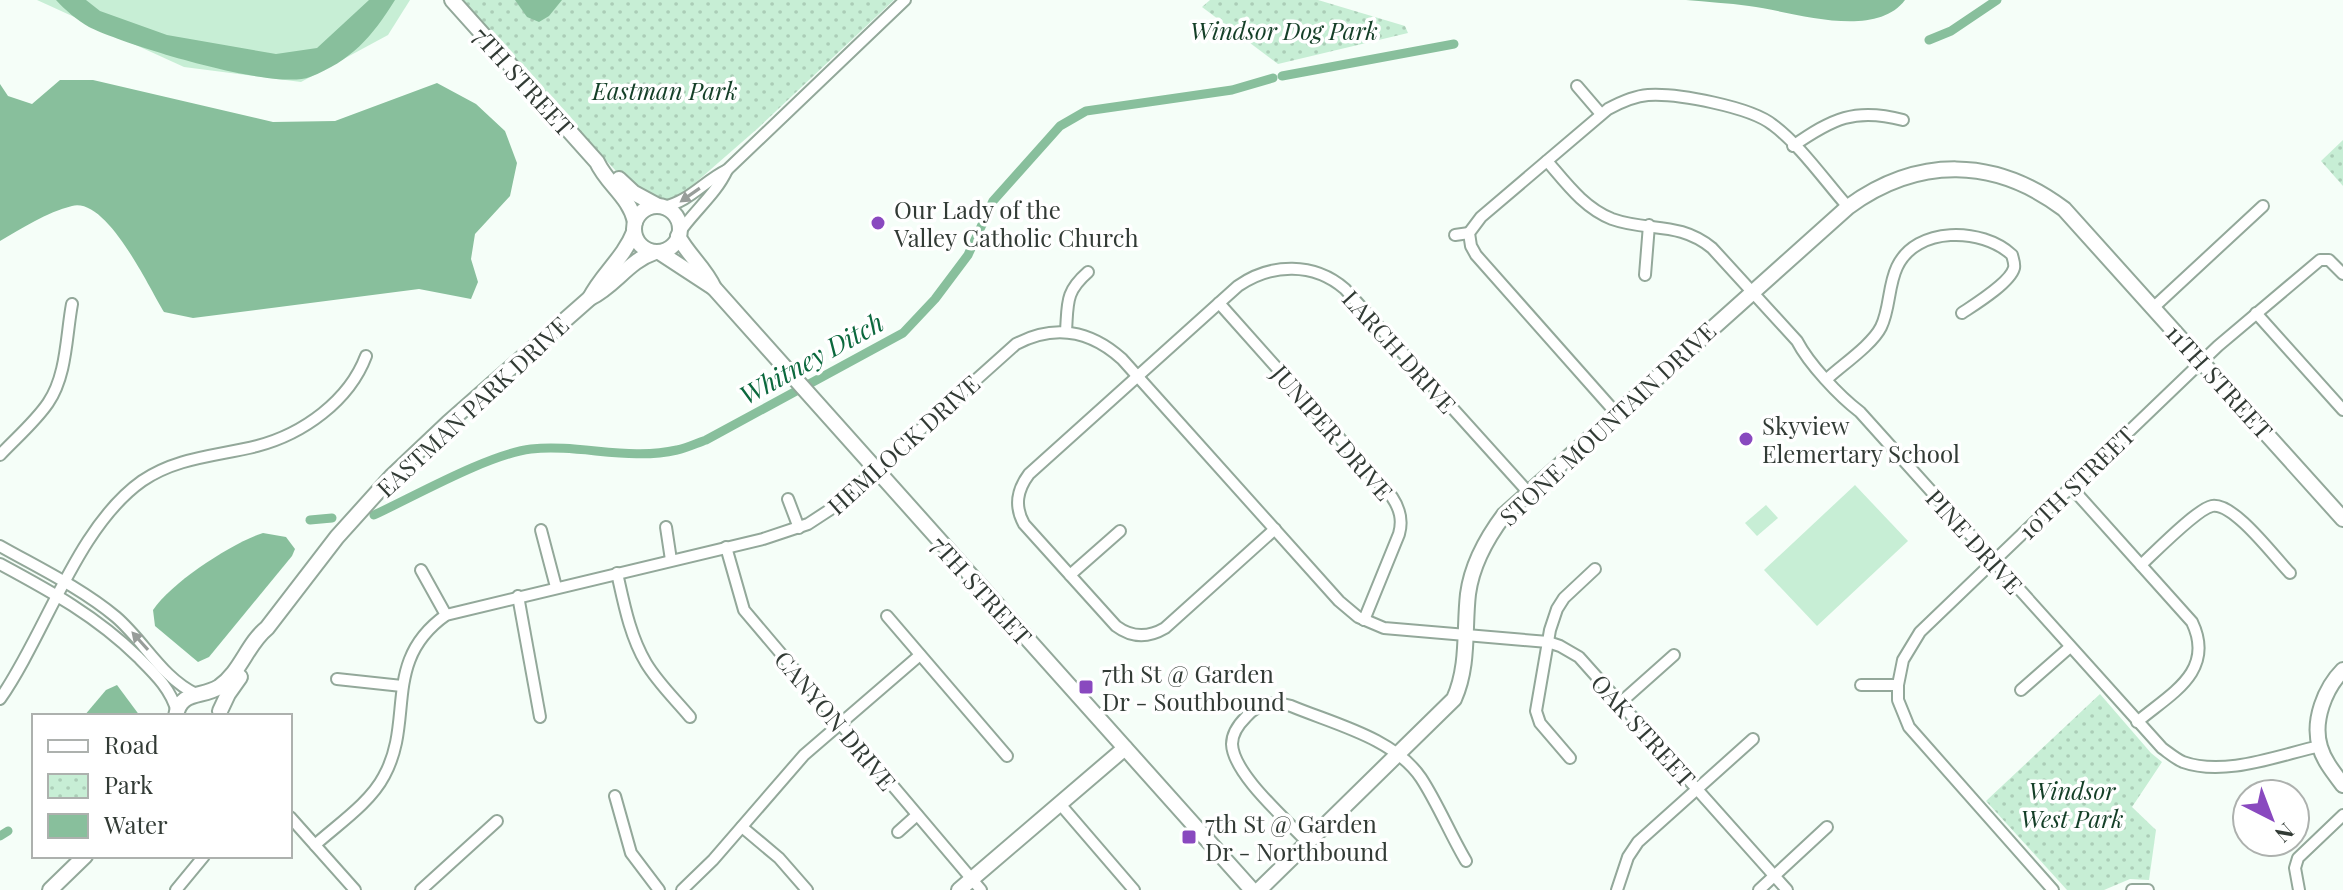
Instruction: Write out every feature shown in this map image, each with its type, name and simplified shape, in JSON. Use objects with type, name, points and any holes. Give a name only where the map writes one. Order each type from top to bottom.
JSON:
[{"type":"street","name":"7TH STREET","points":[[452,0],[597,162],[602,173],[629,206],[634,227]]},
{"type":"street","points":[[727,170],[721,184],[692,214],[673,245],[657,252],[641,245],[634,227],[646,209],[688,198],[713,177],[727,170],[905,0]]},
{"type":"street","points":[[1577,86],[1601,114]]},
{"type":"street","points":[[1455,235],[1469,233],[1481,217],[1601,114],[1638,96],[1678,96],[1755,114],[1776,127],[1848,207]]},
{"type":"street","points":[[1793,146],[1841,118],[1869,114],[1903,120]]},
{"type":"street","name":"PINE DRIVE","points":[[1547,161],[1591,207],[1615,220],[1678,229],[1702,240],[1752,291],[1850,405],[1860,412],[2162,748],[2178,759],[2211,767],[2236,765],[2320,746]]},
{"type":"street","name":"7TH STREET","points":[[597,162],[607,167],[634,193],[660,207]]},
{"type":"street","name":"STONE MOUNTAIN DRIVE","points":[[1259,890],[1454,699],[1462,675],[1469,591],[1479,555],[1491,532],[1528,492],[1848,207],[1881,186],[1921,172],[1985,171],[2020,182],[2050,198],[2097,243]]},
{"type":"street","points":[[2154,307],[2263,206]]},
{"type":"street","points":[[660,207],[669,210],[677,220],[678,234]]},
{"type":"street","points":[[1645,275],[1649,225]]},
{"type":"street","name":"EASTMAN PARK DRIVE","points":[[590,298],[597,284],[617,264],[634,227]]},
{"type":"street","points":[[1469,233],[1476,255],[1616,413]]},
{"type":"street","name":"7TH STREET","points":[[678,234],[714,288],[1252,890]]},
{"type":"street","points":[[1827,379],[1877,334],[1885,317],[1897,265],[1917,245],[1939,237],[1965,236],[1988,241],[2012,255],[2013,271],[1987,296],[1962,313]]},
{"type":"street","name":"11TH STREET","points":[[2097,243],[2343,519]]},
{"type":"street","points":[[2323,245],[2324,259],[2343,274]]},
{"type":"street","name":"7TH STREET","points":[[657,252],[700,282],[714,288]]},
{"type":"street","name":"EASTMAN PARK DRIVE","points":[[176,714],[181,702],[220,686],[231,677],[258,635],[267,628],[337,537],[392,476],[590,298],[604,291],[637,260],[657,252]]},
{"type":"street","name":"10TH STREET","points":[[1898,685],[1903,660],[1913,641],[2202,361],[2314,263],[2324,259]]},
{"type":"street","name":"LARCH DRIVE","points":[[1275,529],[1165,628],[1151,634],[1129,634],[1121,630],[1021,518],[1017,503],[1029,474],[1219,303],[1248,279],[1271,270],[1294,268],[1331,279],[1345,289],[1528,492]]},
{"type":"street","points":[[1088,272],[1069,292],[1066,331],[1103,343],[1138,376],[1339,601],[1364,620],[1384,628],[1465,635]]},
{"type":"street","name":"JUNIPER DRIVE","points":[[1219,303],[1399,508],[1399,534],[1364,620]]},
{"type":"street","points":[[0,455],[38,416],[54,393],[62,370],[72,304]]},
{"type":"street","points":[[2256,313],[2343,410]]},
{"type":"street","name":"HEMLOCK DRIVE","points":[[315,845],[374,791],[385,775],[392,759],[408,663],[417,643],[446,615],[799,528],[834,507],[1016,344],[1043,333],[1066,331]]},
{"type":"street","points":[[0,699],[96,528],[118,501],[143,481],[185,460],[259,445],[303,427],[347,391],[359,374],[366,356]]},
{"type":"street","points":[[2071,487],[2192,622],[2201,648],[2197,665],[2188,678],[2137,722]]},
{"type":"street","points":[[2218,506],[2220,494]]},
{"type":"street","points":[[788,499],[799,528]]},
{"type":"street","points":[[2141,565],[2199,513],[2218,506],[2239,518],[2290,573]]},
{"type":"street","points":[[666,527],[671,560]]},
{"type":"street","points":[[541,530],[556,587]]},
{"type":"street","points":[[1070,575],[1120,531]]},
{"type":"street","points":[[0,546],[66,583],[117,618],[171,676],[199,694],[214,699],[220,714]]},
{"type":"street","name":"CANYON DRIVE","points":[[726,547],[744,610],[977,885]]},
{"type":"street","points":[[0,564],[59,596],[106,628],[151,670],[170,693],[176,714]]},
{"type":"street","points":[[1570,758],[1540,723],[1536,711],[1557,609],[1564,598],[1595,569]]},
{"type":"street","points":[[421,570],[446,615]]},
{"type":"street","points":[[617,573],[639,650],[659,683],[690,717]]},
{"type":"street","points":[[518,596],[540,717]]},
{"type":"street","points":[[887,616],[1007,756]]},
{"type":"street","name":"EASTMAN PARK DRIVE","points":[[220,714],[228,694],[264,640],[267,628]]},
{"type":"street","name":"OAK STREET","points":[[1465,635],[1548,642],[1579,657],[1787,890]]},
{"type":"street","points":[[2021,690],[2070,647]]},
{"type":"street","points":[[682,890],[703,872],[804,755],[920,655]]},
{"type":"street","points":[[1620,703],[1674,655]]},
{"type":"street","points":[[2343,670],[2331,685],[2322,707],[2320,746],[2327,763],[2343,785]]},
{"type":"street","points":[[337,679],[402,686]]},
{"type":"street","points":[[1861,685],[1898,685],[1902,711],[1915,737],[2053,890]]},
{"type":"street","points":[[1308,843],[1238,766],[1232,746],[1233,737],[1250,711],[1265,704],[1275,702],[1291,706],[1381,744],[1398,756],[1421,779],[1466,861]]},
{"type":"street","points":[[1617,890],[1631,851],[1753,739]]},
{"type":"street","points":[[959,890],[977,885],[1060,804],[1125,748]]},
{"type":"street","points":[[615,796],[631,853],[659,890]]},
{"type":"street","points":[[1060,804],[1134,890]]},
{"type":"street","points":[[898,832],[917,815]]},
{"type":"street","points":[[2299,890],[2295,868],[2298,858],[2343,815]]},
{"type":"street","points":[[292,819],[355,890]]},
{"type":"street","points":[[421,890],[497,821]]},
{"type":"street","points":[[742,827],[779,858],[807,890]]},
{"type":"street","points":[[1759,890],[1827,827]]},
{"type":"street","points":[[50,890],[83,858]]},
{"type":"street","points":[[183,887],[203,858]]},
{"type":"street","points":[[2132,890],[2148,890]]},
{"type":"green space","points":[[37,0],[410,0],[388,35],[301,82],[184,67]]},
{"type":"green space","name":"Eastman Park","points":[[460,0],[894,0],[757,129],[663,211],[653,210],[528,78]]},
{"type":"green space","name":"Windsor Dog Park","points":[[1210,0],[1318,0],[1405,26],[1408,33],[1278,64],[1202,7]]},
{"type":"green space","points":[[2343,140],[2343,186],[2321,161]]},
{"type":"green space","points":[[1855,485],[1908,541],[1817,626],[1764,570]]},
{"type":"green space","points":[[1766,505],[1778,518],[1757,536],[1745,523]]},
{"type":"green space","name":"Windsor West Park","points":[[2100,694],[2162,762],[2132,807],[2156,830],[2149,880],[2130,879],[2104,890],[2067,890],[1986,801]]},
{"type":"water","points":[[56,0],[86,0],[100,11],[167,35],[276,54],[317,48],[369,0],[395,0],[369,36],[349,55],[324,71],[292,80],[265,78],[200,64],[107,35],[71,15]]},
{"type":"water","points":[[515,0],[562,0],[549,16],[539,22],[527,17]]},
{"type":"water","points":[[1686,0],[1905,0],[1891,12],[1873,19],[1853,21]]},
{"type":"water","points":[[60,80],[93,80],[273,122],[335,121],[437,83],[476,104],[505,131],[517,163],[510,196],[475,234],[471,259],[478,282],[471,299],[419,289],[193,318],[164,312],[125,246],[99,215],[85,207],[72,206],[53,212],[0,241],[0,84],[8,96],[32,104]]},
{"type":"water","points":[[263,533],[286,537],[295,549],[292,556],[209,657],[198,662],[155,626],[153,610],[174,588],[204,565],[235,545]]},
{"type":"water","points":[[117,685],[139,714],[86,714],[106,690]]},
{"type":"waterway","name":"Whitney Ditch","points":[[1929,40],[1951,31],[1997,0]]},
{"type":"waterway","name":"Whitney Ditch","points":[[1282,76],[1454,44]]},
{"type":"waterway","name":"Whitney Ditch","points":[[374,515],[474,467],[514,452],[549,448],[659,453],[706,440],[903,333],[935,299],[968,255],[993,201],[1060,126],[1086,111],[1232,90],[1273,78]]},
{"type":"waterway","name":"Whitney Ditch","points":[[310,520],[332,518]]},
{"type":"waterway","name":"Whitney Ditch","points":[[0,836],[8,831]]},
{"type":"place","name":"Our Lady of the Valley Catholic Church","points":[[878,223]]},
{"type":"place","name":"Skyview Elemertary School","points":[[1746,439]]},
{"type":"place","name":"7th St @ Garden Dr - Southbound","points":[[1086,687]]},
{"type":"place","name":"7th St @ Garden Dr - Northbound","points":[[1189,837]]}]
